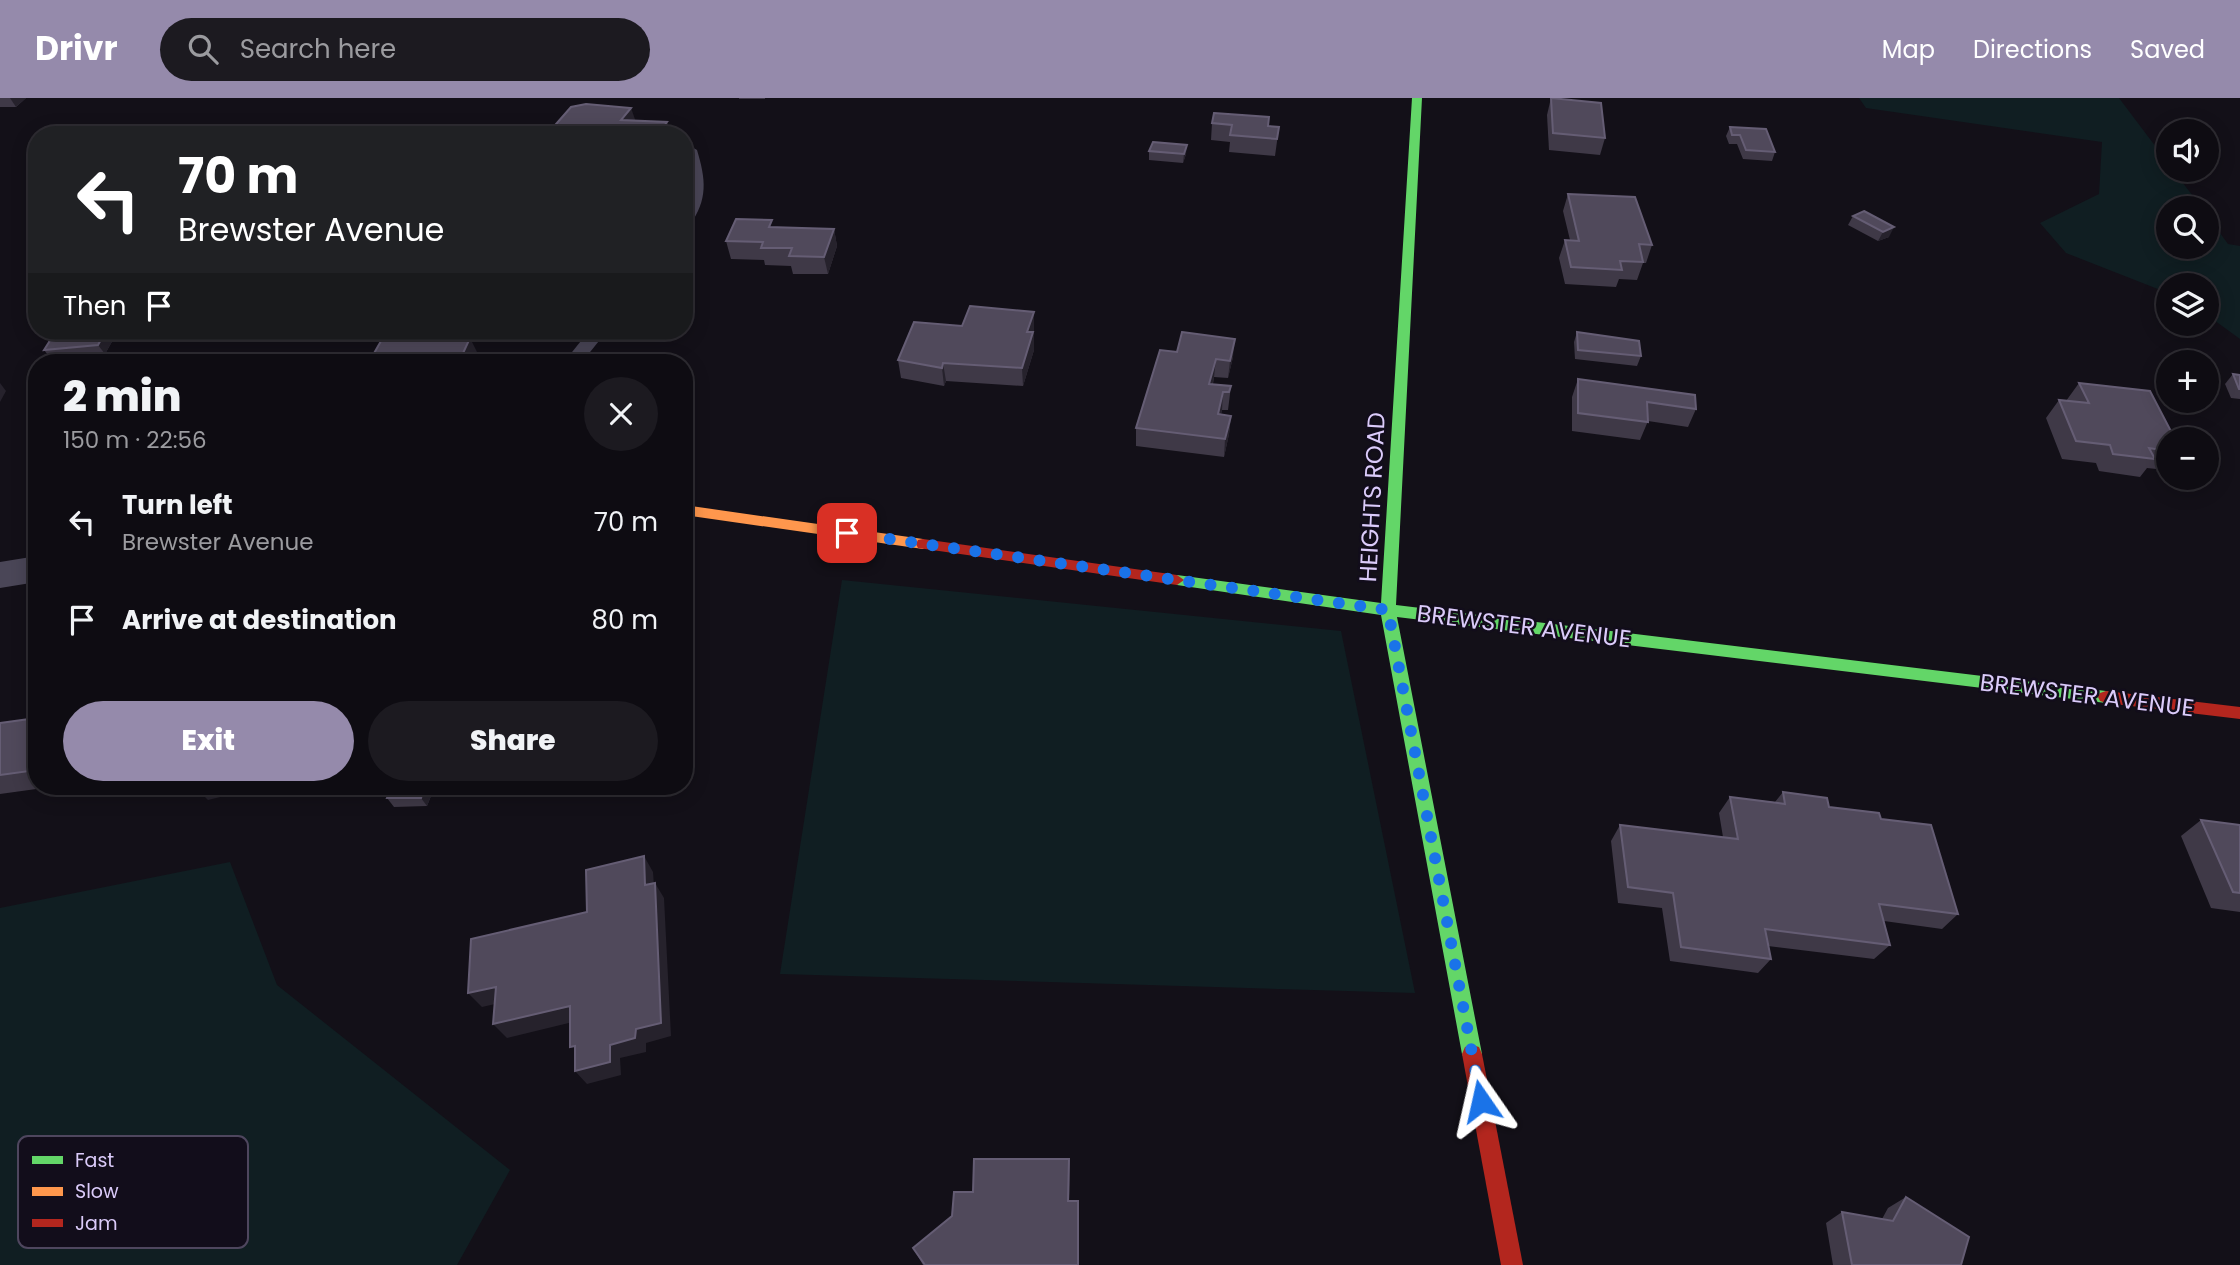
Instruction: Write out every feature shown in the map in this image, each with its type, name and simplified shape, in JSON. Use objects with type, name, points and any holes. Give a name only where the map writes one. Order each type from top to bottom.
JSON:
[{"type":"street","name":"HEIGHTS ROAD","points":[[1417,98],[1388,610],[1513,1265]]},
{"type":"street","name":"BREWSTER AVENUE","points":[[693,511],[1388,610],[2240,713]]},
{"type":"street","points":[[0,575],[28,570]]},
{"type":"lane","points":[[693,161],[700,187],[698,202],[693,209]]},
{"type":"lane","points":[[579,354],[591,340]]},
{"type":"shaded area","points":[[1859,98],[2119,98],[2156,147],[2156,182],[2182,182],[2193,196],[2156,196],[2156,259],[2219,259],[2219,232],[2228,244],[2240,246],[2240,339],[2219,324],[2219,273],[2156,273],[2156,288],[2066,253],[2040,223],[2099,194],[2102,142],[1866,108]]},
{"type":"shaded area","points":[[842,580],[1341,631],[1415,993],[780,974]]},
{"type":"shaded area","points":[[230,862],[277,985],[510,1170],[457,1265],[0,1265],[0,908]]},
{"type":"building","points":[[1551,98],[1601,103],[1605,138],[1553,133]]},
{"type":"building","points":[[586,104],[631,108],[621,120],[667,122],[664,126],[554,126],[571,107]]},
{"type":"building","points":[[1214,113],[1269,117],[1268,126],[1279,127],[1277,139],[1230,135],[1232,125],[1212,123]]},
{"type":"building","points":[[1730,127],[1766,129],[1775,152],[1746,150],[1740,135],[1732,135]]},
{"type":"building","points":[[1153,142],[1187,145],[1184,154],[1149,151]]},
{"type":"building","points":[[1568,194],[1635,197],[1652,245],[1639,244],[1643,262],[1620,261],[1622,270],[1571,267],[1565,240],[1579,241]]},
{"type":"building","points":[[1864,211],[1894,227],[1883,232],[1853,216]]},
{"type":"building","points":[[736,219],[772,220],[769,227],[834,229],[824,257],[789,256],[792,248],[761,248],[763,242],[726,241]]},
{"type":"building","points":[[970,306],[1034,312],[1027,332],[1033,332],[1022,368],[943,363],[942,368],[898,360],[914,322],[962,326]]},
{"type":"building","points":[[1182,332],[1235,339],[1230,361],[1216,359],[1209,384],[1231,386],[1229,392],[1223,392],[1218,414],[1231,416],[1225,439],[1136,428],[1160,350],[1177,352]]},
{"type":"building","points":[[1577,332],[1639,341],[1641,356],[1578,350]]},
{"type":"building","points":[[50,340],[101,340],[98,345],[44,350]]},
{"type":"building","points":[[469,340],[463,354],[374,354],[381,341]]},
{"type":"building","points":[[2233,374],[2240,375],[2240,389],[2239,389]]},
{"type":"building","points":[[1578,379],[1695,395],[1696,409],[1647,402],[1648,422],[1578,413]]},
{"type":"building","points":[[2079,383],[2150,391],[2156,403],[2156,413],[2161,413],[2169,427],[2156,427],[2156,449],[2149,448],[2155,459],[2113,454],[2110,445],[2076,441],[2059,400],[2089,403]]},
{"type":"building","points":[[28,719],[28,771],[0,775],[0,723]]},
{"type":"building","points":[[1783,792],[1827,798],[1829,807],[1879,813],[1881,819],[1931,825],[1958,914],[1879,904],[1890,945],[1765,929],[1771,959],[1681,947],[1673,893],[1628,887],[1620,825],[1738,839],[1730,797],[1785,804]]},
{"type":"building","points":[[388,795],[422,795],[421,798],[387,798]]},
{"type":"building","points":[[2201,820],[2240,825],[2240,893],[2233,892]]},
{"type":"building","points":[[644,856],[645,885],[655,883],[661,1023],[636,1029],[635,1038],[610,1045],[610,1062],[575,1071],[575,1046],[570,1047],[570,1006],[493,1024],[496,987],[468,993],[471,939],[587,912],[586,870]]},
{"type":"building","points":[[974,1159],[1069,1159],[1068,1201],[1078,1201],[1078,1265],[925,1265],[913,1248],[952,1216],[954,1192],[973,1192]]},
{"type":"building","points":[[1906,1197],[1969,1237],[1961,1265],[1852,1265],[1842,1212],[1893,1221]]},
{"type":"traffic: fast","points":[[1417,98],[1388,610],[1472,1054]]},
{"type":"traffic: fast","points":[[1177,580],[1388,610],[2106,697]]},
{"type":"traffic: slow","points":[[693,511],[923,544]]},
{"type":"traffic: jam","points":[[923,544],[1177,580]]},
{"type":"traffic: jam","points":[[2106,697],[2240,713]]},
{"type":"traffic: jam","points":[[1472,1054],[1512,1265]]},
{"type":"route","points":[[847,533],[1388,610],[1481,1101]]}]
